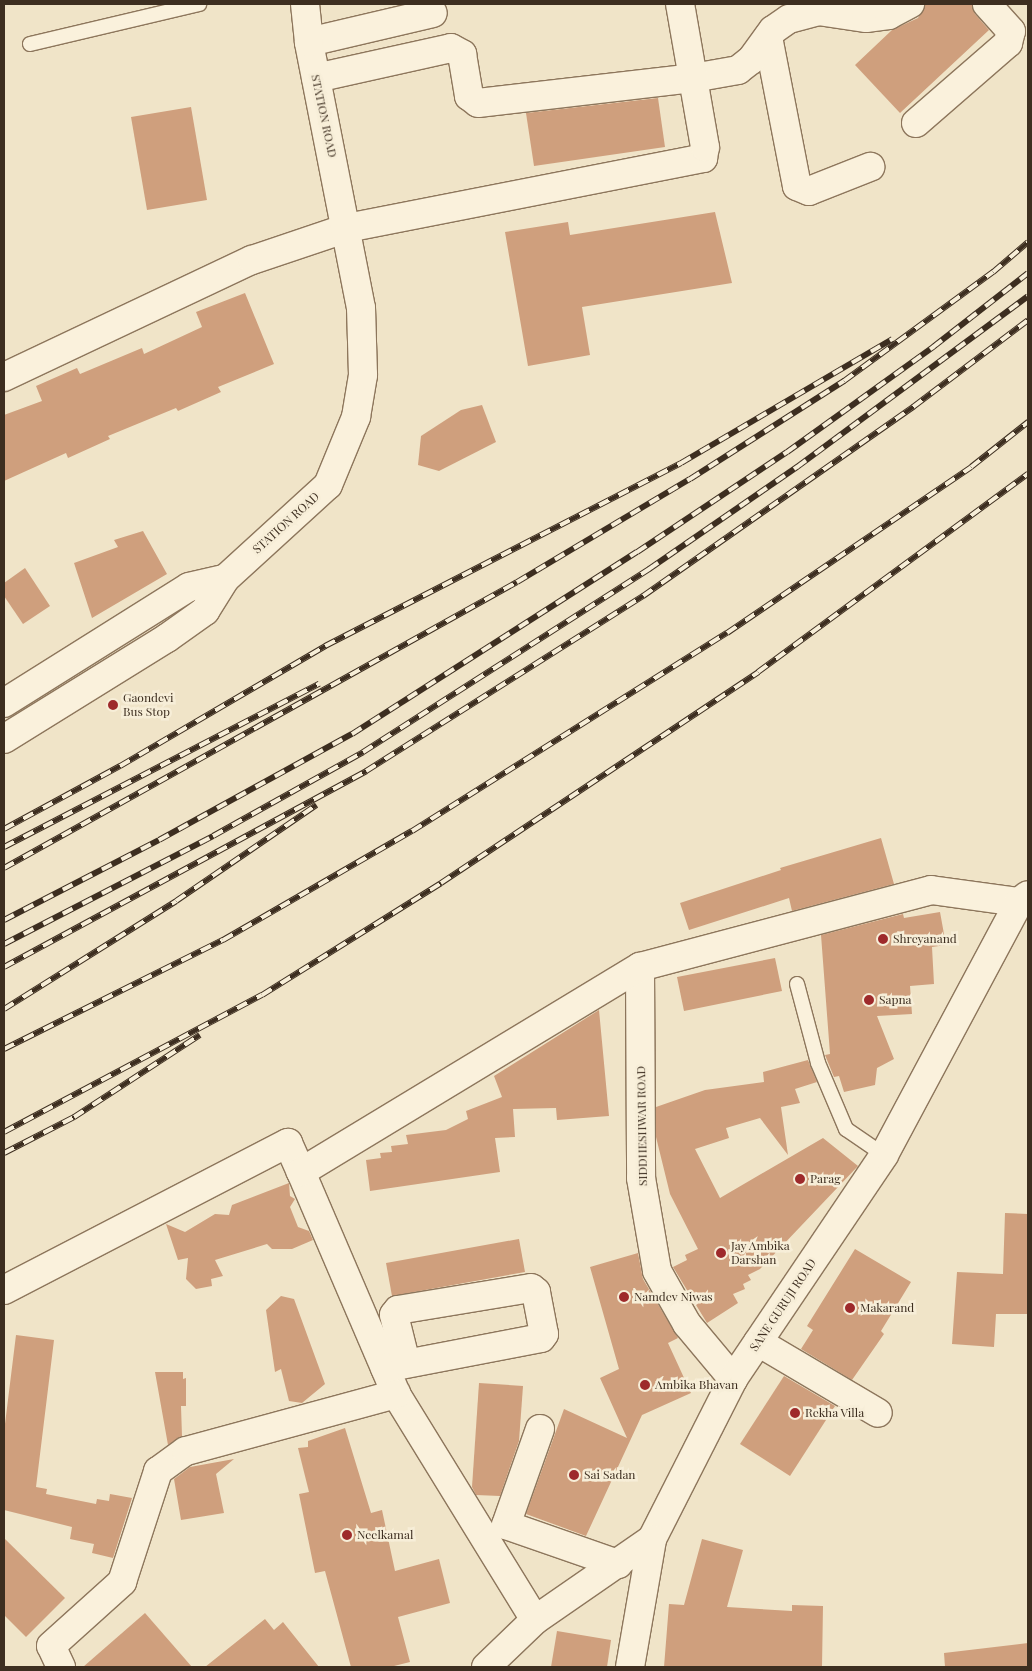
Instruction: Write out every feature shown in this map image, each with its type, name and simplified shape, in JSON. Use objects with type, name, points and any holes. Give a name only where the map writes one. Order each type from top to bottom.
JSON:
[{"type":"street","name":"STATION ROAD","points":[[4,703],[189,587],[225,579],[328,485],[356,417],[363,375],[361,308],[347,228],[309,42],[305,4]]},
{"type":"street","points":[[4,377],[252,260],[347,228],[693,162],[703,158],[705,147],[680,4]]},
{"type":"street","points":[[316,78],[451,48],[462,54],[469,96],[478,103],[693,78],[738,70],[751,60],[768,37],[789,19],[818,11],[866,18],[889,15],[910,4]]},
{"type":"street","points":[[916,123],[1008,43],[1011,31],[987,4]]},
{"type":"street","points":[[309,42],[427,10]]},
{"type":"street","points":[[768,37],[796,186],[809,191],[870,167]]},
{"type":"street","points":[[4,739],[205,611],[225,579]]},
{"type":"street","points":[[45,677],[63,702]]},
{"type":"street","points":[[301,1172],[640,967],[931,890],[1024,899]]},
{"type":"street","name":"SANE GURUJI ROAD","points":[[486,1667],[535,1620],[618,1564],[652,1538],[733,1379],[884,1155],[1024,899]]},
{"type":"street","name":"SIDDHESHWAR ROAD","points":[[640,967],[641,1178],[657,1271],[687,1324],[733,1379]]},
{"type":"street","points":[[4,1290],[288,1143],[396,1365]]},
{"type":"street","points":[[396,1365],[540,1338],[544,1334],[536,1292],[531,1288],[398,1310],[394,1315],[396,1394],[535,1620]]},
{"type":"street","points":[[758,1342],[878,1413]]},
{"type":"street","points":[[61,1667],[51,1646],[122,1582],[158,1471],[186,1451],[396,1394]]},
{"type":"street","points":[[540,1429],[506,1525],[618,1564]]},
{"type":"street","points":[[630,1667],[652,1538]]},
{"type":"lane","points":[[30,44],[199,4]]},
{"type":"lane","points":[[797,984],[818,1063],[846,1129],[884,1155]]},
{"type":"building","points":[[925,4],[972,4],[975,14],[989,30],[900,113],[855,65],[892,30],[918,18]]},
{"type":"building","points":[[658,98],[665,147],[534,166],[526,113]]},
{"type":"building","points":[[191,107],[207,200],[147,210],[131,117]]},
{"type":"building","points":[[715,212],[732,283],[582,307],[590,355],[528,366],[505,232],[568,222],[570,235]]},
{"type":"building","points":[[245,293],[274,364],[218,387],[221,392],[178,411],[176,408],[108,436],[110,439],[68,458],[66,453],[4,481],[4,415],[42,401],[36,386],[77,368],[80,374],[142,348],[144,354],[202,327],[196,312]]},
{"type":"building","points":[[482,405],[496,442],[439,471],[418,465],[421,436],[461,410]]},
{"type":"building","points":[[143,531],[167,574],[92,618],[74,563],[118,547],[114,540]]},
{"type":"building","points":[[25,568],[50,606],[23,624],[4,596],[4,583]]},
{"type":"building","points":[[881,838],[894,884],[792,911],[789,898],[689,930],[680,903],[781,870],[780,868]]},
{"type":"building","points":[[940,912],[946,945],[932,947],[934,984],[910,986],[912,1014],[877,1016],[894,1059],[877,1068],[875,1085],[844,1092],[839,1076],[834,1077],[825,1055],[830,1054],[821,935],[903,914],[904,918]]},
{"type":"building","points":[[775,958],[782,991],[684,1011],[677,977]]},
{"type":"building","points":[[599,1010],[609,1116],[557,1120],[556,1108],[513,1109],[515,1137],[495,1138],[500,1172],[370,1191],[366,1160],[381,1158],[380,1153],[392,1152],[391,1146],[408,1144],[406,1135],[446,1130],[468,1119],[466,1111],[502,1097],[494,1076]]},
{"type":"building","points":[[808,1060],[817,1082],[795,1089],[800,1103],[781,1107],[788,1155],[760,1118],[726,1128],[729,1138],[695,1149],[720,1198],[823,1138],[858,1166],[760,1269],[748,1275],[751,1280],[743,1284],[745,1289],[733,1294],[738,1303],[707,1323],[673,1267],[687,1260],[685,1255],[698,1249],[670,1194],[656,1137],[656,1107],[705,1090],[764,1082],[763,1072]]},
{"type":"building","points":[[289,1183],[290,1196],[295,1199],[290,1207],[298,1227],[309,1231],[313,1240],[292,1249],[272,1249],[267,1244],[215,1260],[223,1276],[211,1279],[212,1286],[196,1289],[186,1279],[188,1258],[178,1260],[166,1224],[185,1232],[215,1214],[229,1215],[232,1205]]},
{"type":"building","points":[[1005,1213],[1028,1214],[1028,1314],[996,1314],[994,1347],[952,1344],[957,1272],[1003,1274]]},
{"type":"building","points":[[519,1239],[525,1272],[392,1296],[386,1263]]},
{"type":"building","name":"Makarand","points":[[855,1249],[911,1282],[881,1331],[884,1334],[852,1380],[801,1349],[813,1330],[807,1326]]},
{"type":"building","points":[[638,1253],[643,1279],[678,1338],[668,1343],[691,1393],[642,1415],[586,1536],[526,1514],[564,1409],[627,1438],[600,1378],[619,1369],[590,1267]]},
{"type":"building","points":[[281,1296],[294,1299],[325,1384],[302,1403],[289,1401],[281,1369],[275,1372],[266,1310]]},
{"type":"building","points":[[16,1335],[54,1340],[36,1487],[47,1489],[46,1494],[96,1504],[97,1499],[109,1501],[110,1494],[132,1498],[113,1558],[92,1553],[94,1544],[70,1539],[72,1527],[4,1510],[4,1432]]},
{"type":"building","points":[[155,1372],[183,1372],[183,1379],[186,1378],[186,1406],[181,1406],[182,1436],[168,1445]]},
{"type":"building","name":"Rekha Villa","points":[[784,1376],[835,1406],[790,1476],[740,1444]]},
{"type":"building","points":[[479,1383],[523,1386],[519,1441],[500,1496],[476,1495],[472,1487]]},
{"type":"building","points":[[345,1428],[371,1513],[382,1510],[395,1571],[439,1559],[450,1603],[398,1617],[410,1662],[390,1667],[351,1667],[325,1571],[315,1573],[299,1494],[309,1492],[298,1448],[308,1447],[308,1441]]},
{"type":"building","points":[[234,1459],[216,1474],[224,1513],[181,1520],[174,1479],[190,1467]]},
{"type":"building","points":[[4,1538],[65,1598],[26,1637],[4,1615]]},
{"type":"building","points":[[702,1539],[743,1550],[727,1607],[792,1611],[792,1605],[823,1606],[822,1667],[664,1667],[669,1604],[684,1605]]},
{"type":"building","points":[[145,1613],[192,1667],[83,1667]]},
{"type":"building","points":[[265,1619],[274,1630],[283,1622],[319,1667],[205,1667]]},
{"type":"building","points":[[557,1631],[611,1640],[607,1667],[551,1667]]},
{"type":"building","points":[[1028,1643],[1028,1667],[945,1667],[944,1653]]},
{"type":"railway","points":[[4,868],[517,582],[690,479],[844,381],[993,272],[1028,242]]},
{"type":"railway","points":[[4,920],[159,840],[352,734],[637,552],[787,452],[933,347],[1028,273]]},
{"type":"railway","points":[[4,944],[213,836],[363,752],[649,569],[797,467],[1028,296]]},
{"type":"railway","points":[[4,967],[366,771],[643,596],[913,407],[1028,320]]},
{"type":"railway","points":[[4,829],[120,766],[325,646],[681,463],[892,339]]},
{"type":"railway","points":[[4,1049],[223,940],[412,831],[727,633],[971,467],[1028,422]]},
{"type":"railway","points":[[4,1132],[262,995],[441,883],[758,672],[1028,474]]},
{"type":"railway","points":[[4,847],[319,684]]},
{"type":"railway","points":[[4,1009],[176,901],[316,805]]},
{"type":"railway","points":[[4,1153],[74,1117],[200,1035]]},
{"type":"place","name":"Gaondevi Bus Stop","points":[[113,705]]},
{"type":"place","name":"Shreyanand","points":[[883,939]]},
{"type":"place","name":"Sapna","points":[[869,1000]]},
{"type":"place","name":"Parag","points":[[800,1179]]},
{"type":"place","name":"Jay Ambika Darshan","points":[[721,1253]]},
{"type":"place","name":"Namdev Niwas","points":[[624,1297]]},
{"type":"place","name":"Makarand","points":[[850,1308]]},
{"type":"place","name":"Ambika Bhavan","points":[[645,1385]]},
{"type":"place","name":"Rekha Villa","points":[[795,1413]]},
{"type":"place","name":"Sai Sadan","points":[[574,1475]]},
{"type":"place","name":"Neelkamal","points":[[347,1535]]}]
